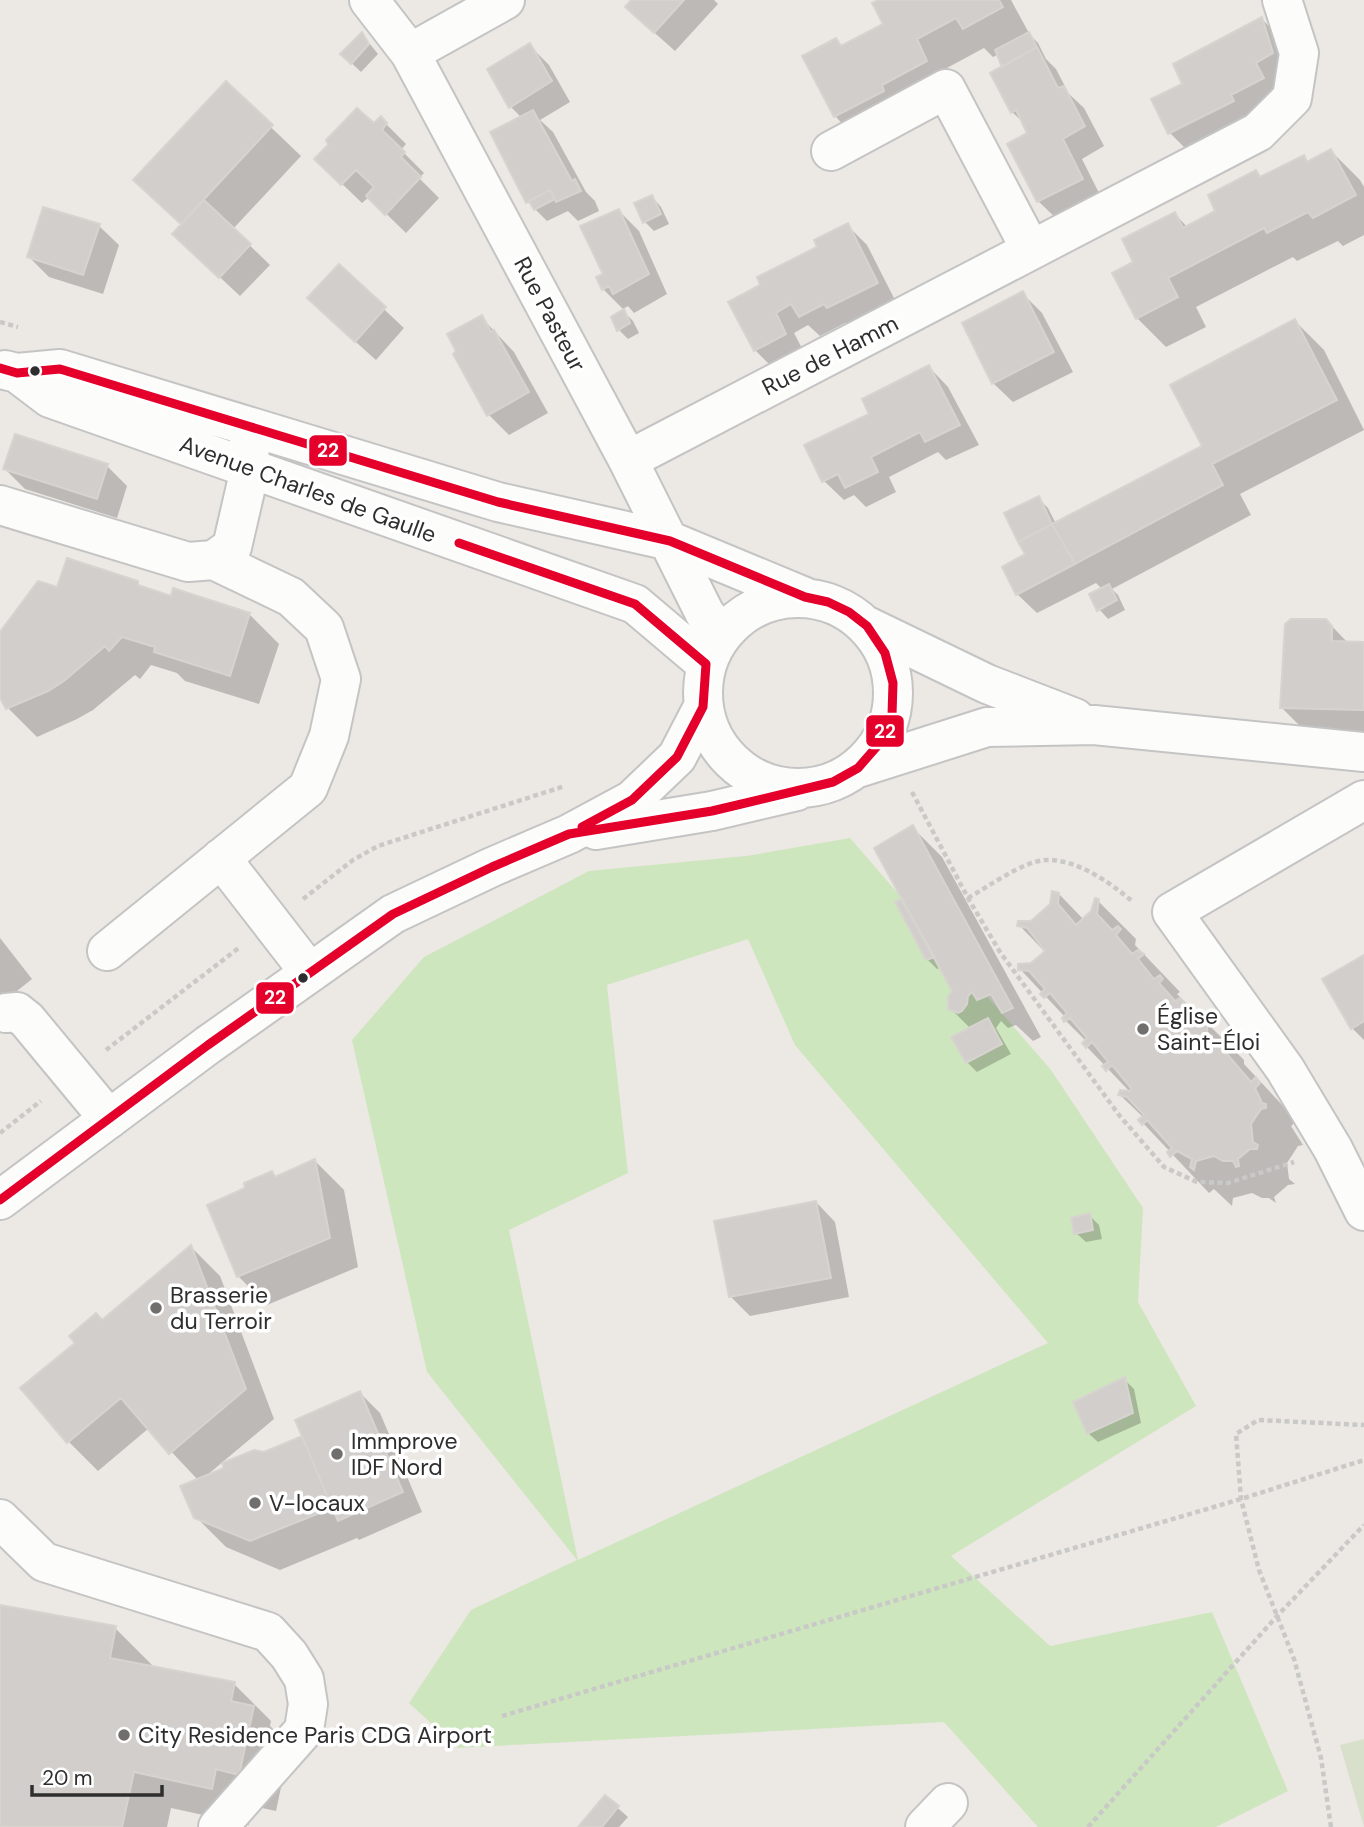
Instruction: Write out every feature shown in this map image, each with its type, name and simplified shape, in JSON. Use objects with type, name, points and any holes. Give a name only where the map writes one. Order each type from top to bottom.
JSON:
[{"type":"street","name":"Rue Pasteur","points":[[369,0],[410,53],[628,460],[705,614],[714,649]]},
{"type":"street","points":[[410,53],[505,0]]},
{"type":"street","name":"Rue de Hamm","points":[[628,460],[1258,132],[1292,98],[1299,52],[1282,0]]},
{"type":"street","points":[[831,150],[946,89],[1031,250]]},
{"type":"street","name":"Avenue Charles de Gaulle","points":[[9,371],[60,369],[498,502],[670,541],[805,597]]},
{"type":"street","name":"Avenue Charles de Gaulle","points":[[9,371],[50,398],[635,604],[714,649]]},
{"type":"street","points":[[215,560],[232,547],[250,469],[248,426]]},
{"type":"street","points":[[0,505],[188,562],[215,560],[291,597],[324,628],[341,679],[329,736],[308,788],[107,951]]},
{"type":"street","points":[[0,1200],[208,1045],[393,914],[569,834],[632,800],[677,757],[703,707],[714,649],[745,613],[764,604],[774,600],[805,597],[828,602],[849,612],[867,626],[987,684],[1094,725]]},
{"type":"street","points":[[858,768],[879,744],[891,715],[892,704],[893,683],[885,653],[867,626]]},
{"type":"street","points":[[703,707],[711,734],[727,758],[750,775],[767,783],[804,789]]},
{"type":"street","points":[[569,834],[712,811],[833,782],[858,768],[987,727],[1094,725],[1362,751],[1364,793]]},
{"type":"street","points":[[1364,800],[1172,912],[1285,1069],[1333,1149],[1364,1212]]},
{"type":"street","points":[[221,858],[310,973]]},
{"type":"street","points":[[6,1013],[17,1012],[27,1020],[109,1119]]},
{"type":"street","points":[[0,1519],[44,1562],[268,1632],[289,1655],[303,1679],[309,1704],[304,1730],[218,1827]]},
{"type":"path","points":[[908,786],[1000,952],[1119,1115],[1164,1167],[1197,1182],[1228,1183],[1333,1149]]},
{"type":"path","points":[[968,898],[1026,866],[1044,860],[1061,862],[1098,874],[1138,907],[1172,912]]},
{"type":"path","points":[[1331,1827],[1321,1758],[1294,1659],[1259,1570],[1241,1499],[1236,1434],[1258,1420],[1364,1425]]},
{"type":"path","points":[[502,1716],[1241,1499],[1364,1460]]},
{"type":"path","points":[[1088,1827],[1278,1615],[1364,1525]]},
{"type":"green space","points":[[850,838],[1051,1070],[1143,1208],[1138,1302],[1196,1406],[951,1556],[1050,1646],[1212,1612],[1288,1791],[1216,1827],[1038,1827],[944,1722],[458,1748],[409,1703],[471,1610],[577,1560],[427,1372],[352,1040],[424,957],[589,871],[746,856]],"holes":[[[748,939],[795,1045],[1048,1343],[578,1560],[509,1230],[628,1173],[607,985]]]},
{"type":"green space","points":[[1364,1739],[1364,1827],[1340,1745]]},
{"type":"building","points":[[631,0],[684,0],[654,33],[625,7]]},
{"type":"building","points":[[878,0],[999,0],[1003,7],[963,29],[956,18],[917,39],[927,61],[882,85],[884,91],[834,117],[802,56],[836,38],[841,46],[883,24],[872,3]]},
{"type":"building","points":[[1262,17],[1273,53],[1256,63],[1264,78],[1231,95],[1234,101],[1168,134],[1151,99],[1182,84],[1173,64]]},
{"type":"building","points":[[362,32],[369,44],[351,64],[340,54]]},
{"type":"building","points":[[1029,32],[1037,47],[1002,67],[995,50]]},
{"type":"building","points":[[530,43],[552,81],[509,108],[487,69]]},
{"type":"building","points":[[1037,47],[1058,88],[1064,86],[1085,126],[1063,139],[1083,179],[1037,202],[1007,144],[1027,133],[1016,110],[1011,113],[990,73]]},
{"type":"building","points":[[226,81],[273,125],[181,224],[133,180]]},
{"type":"building","points":[[357,108],[374,123],[381,116],[387,123],[382,130],[405,152],[401,157],[421,177],[385,215],[366,196],[374,187],[356,170],[341,185],[314,159],[328,145],[326,140]]},
{"type":"building","points":[[533,110],[572,181],[575,179],[581,191],[556,202],[550,190],[526,203],[490,132]]},
{"type":"building","points":[[1331,149],[1356,195],[1313,218],[1308,212],[1267,233],[1264,228],[1168,278],[1178,297],[1136,319],[1112,273],[1133,262],[1122,239],[1175,212],[1183,228],[1215,211],[1208,195],[1256,170],[1260,177],[1304,155],[1307,162]]},
{"type":"building","points":[[550,190],[555,199],[534,210],[529,201]]},
{"type":"building","points":[[652,195],[661,214],[643,223],[634,203]]},
{"type":"building","points":[[204,200],[251,244],[219,278],[172,234]]},
{"type":"building","points":[[43,207],[100,224],[83,275],[27,257]]},
{"type":"building","points":[[619,209],[649,274],[613,294],[609,286],[602,290],[596,277],[603,274],[580,226]]},
{"type":"building","points":[[848,223],[878,283],[827,308],[824,304],[799,317],[791,304],[776,313],[786,334],[754,351],[728,302],[760,285],[757,277],[817,247],[814,240]]},
{"type":"building","points":[[339,264],[386,307],[355,342],[307,298]]},
{"type":"building","points":[[1023,291],[1054,352],[992,384],[962,323]]},
{"type":"building","points":[[624,309],[630,323],[617,331],[611,317]]},
{"type":"building","points":[[482,315],[491,332],[494,330],[529,392],[487,416],[453,354],[456,351],[447,334]]},
{"type":"building","points":[[1295,319],[1337,400],[1212,464],[1223,485],[1075,564],[1052,524],[1202,446],[1170,385]]},
{"type":"building","points":[[929,365],[960,425],[925,442],[920,432],[871,457],[878,472],[845,488],[838,474],[822,482],[804,445],[869,414],[862,399]]},
{"type":"building","points":[[15,434],[108,464],[97,499],[3,469]]},
{"type":"building","points":[[1039,496],[1052,524],[1018,542],[1004,513]]},
{"type":"building","points":[[1052,524],[1075,564],[1016,595],[1002,567],[1025,554],[1018,542]]},
{"type":"building","points":[[67,558],[138,581],[138,585],[171,596],[173,588],[250,613],[230,676],[154,652],[155,647],[122,637],[109,651],[105,646],[48,691],[6,709],[0,698],[0,632],[38,581],[57,587]]},
{"type":"building","points":[[1109,584],[1117,600],[1097,611],[1089,594]]},
{"type":"building","points":[[1291,619],[1326,619],[1332,626],[1332,641],[1364,642],[1364,710],[1280,708],[1285,624]]},
{"type":"building","points":[[913,825],[1013,1008],[1002,1013],[991,994],[977,1000],[972,992],[962,1011],[958,1013],[948,1009],[948,997],[952,991],[874,848]]},
{"type":"building","name":"Église Saint-Éloi","points":[[1052,891],[1059,893],[1058,904],[1076,925],[1091,911],[1095,898],[1099,899],[1097,914],[1112,930],[1118,926],[1121,929],[1116,935],[1132,954],[1138,950],[1144,954],[1138,959],[1154,979],[1160,975],[1163,979],[1159,983],[1175,1001],[1180,998],[1184,1002],[1180,1007],[1195,1027],[1200,1027],[1202,1020],[1208,1021],[1207,1032],[1221,1049],[1227,1044],[1231,1049],[1226,1053],[1251,1082],[1256,1077],[1260,1083],[1255,1088],[1266,1108],[1261,1109],[1251,1124],[1253,1142],[1258,1145],[1257,1149],[1250,1149],[1238,1159],[1239,1166],[1236,1167],[1233,1161],[1223,1161],[1214,1156],[1196,1161],[1194,1170],[1190,1167],[1192,1159],[1177,1151],[1170,1157],[1167,1152],[1172,1148],[1147,1120],[1142,1125],[1138,1120],[1144,1115],[1127,1097],[1118,1095],[1120,1090],[1130,1091],[1131,1088],[1112,1065],[1106,1071],[1102,1066],[1108,1062],[1092,1042],[1086,1048],[1082,1043],[1087,1038],[1070,1018],[1064,1022],[1062,1018],[1067,1013],[1050,993],[1044,998],[1040,994],[1045,989],[1029,971],[1018,970],[1018,964],[1031,963],[1045,951],[1027,928],[1017,926],[1018,921],[1031,921],[1050,904]]},
{"type":"building","points":[[901,899],[935,957],[926,960],[895,902]]},
{"type":"building","points":[[1364,955],[1364,1021],[1351,1029],[1322,979]]},
{"type":"building","points":[[988,1018],[1002,1044],[966,1063],[951,1037]]},
{"type":"building","points":[[315,1159],[330,1238],[237,1277],[207,1205],[245,1188],[244,1183],[272,1171],[275,1177]]},
{"type":"building","points":[[816,1201],[831,1278],[729,1297],[714,1221]]},
{"type":"building","points":[[1090,1213],[1093,1230],[1074,1234],[1071,1218]]},
{"type":"building","points":[[191,1245],[246,1389],[169,1454],[121,1398],[67,1443],[20,1388],[75,1343],[69,1336],[96,1313],[102,1320]]},
{"type":"building","points":[[1125,1377],[1133,1413],[1087,1434],[1073,1402]]},
{"type":"building","points":[[360,1391],[403,1492],[338,1521],[295,1420]]},
{"type":"building","points":[[302,1436],[332,1508],[250,1541],[194,1518],[180,1486],[224,1468],[222,1463],[254,1450],[264,1452]]},
{"type":"building","name":"City Residence Paris CDG Airport","points":[[0,1605],[116,1626],[110,1658],[235,1682],[231,1701],[254,1706],[239,1775],[216,1769],[212,1789],[134,1772],[122,1827],[0,1827]]},
{"type":"building","points":[[605,1795],[619,1806],[602,1827],[578,1827]]},
{"type":"transit line","name":"22","points":[[0,368],[17,373],[60,369],[498,502],[670,541],[805,597],[828,602],[849,612],[867,626],[885,653],[893,683],[892,715],[879,744],[858,768],[833,782],[712,811],[569,834],[393,914],[208,1045],[0,1200]]},
{"type":"transit line","name":"22","points":[[459,543],[635,604],[706,664],[703,707],[677,757],[632,800],[582,827]]},
{"type":"place","name":"Église Saint-Éloi","points":[[1143,1029]]},
{"type":"place","name":"Brasserie du Terroir","points":[[156,1308]]},
{"type":"place","name":"Immprove IDF Nord","points":[[337,1454]]},
{"type":"place","name":"V-locaux","points":[[255,1503]]},
{"type":"place","name":"City Residence Paris CDG Airport","points":[[124,1735]]}]
